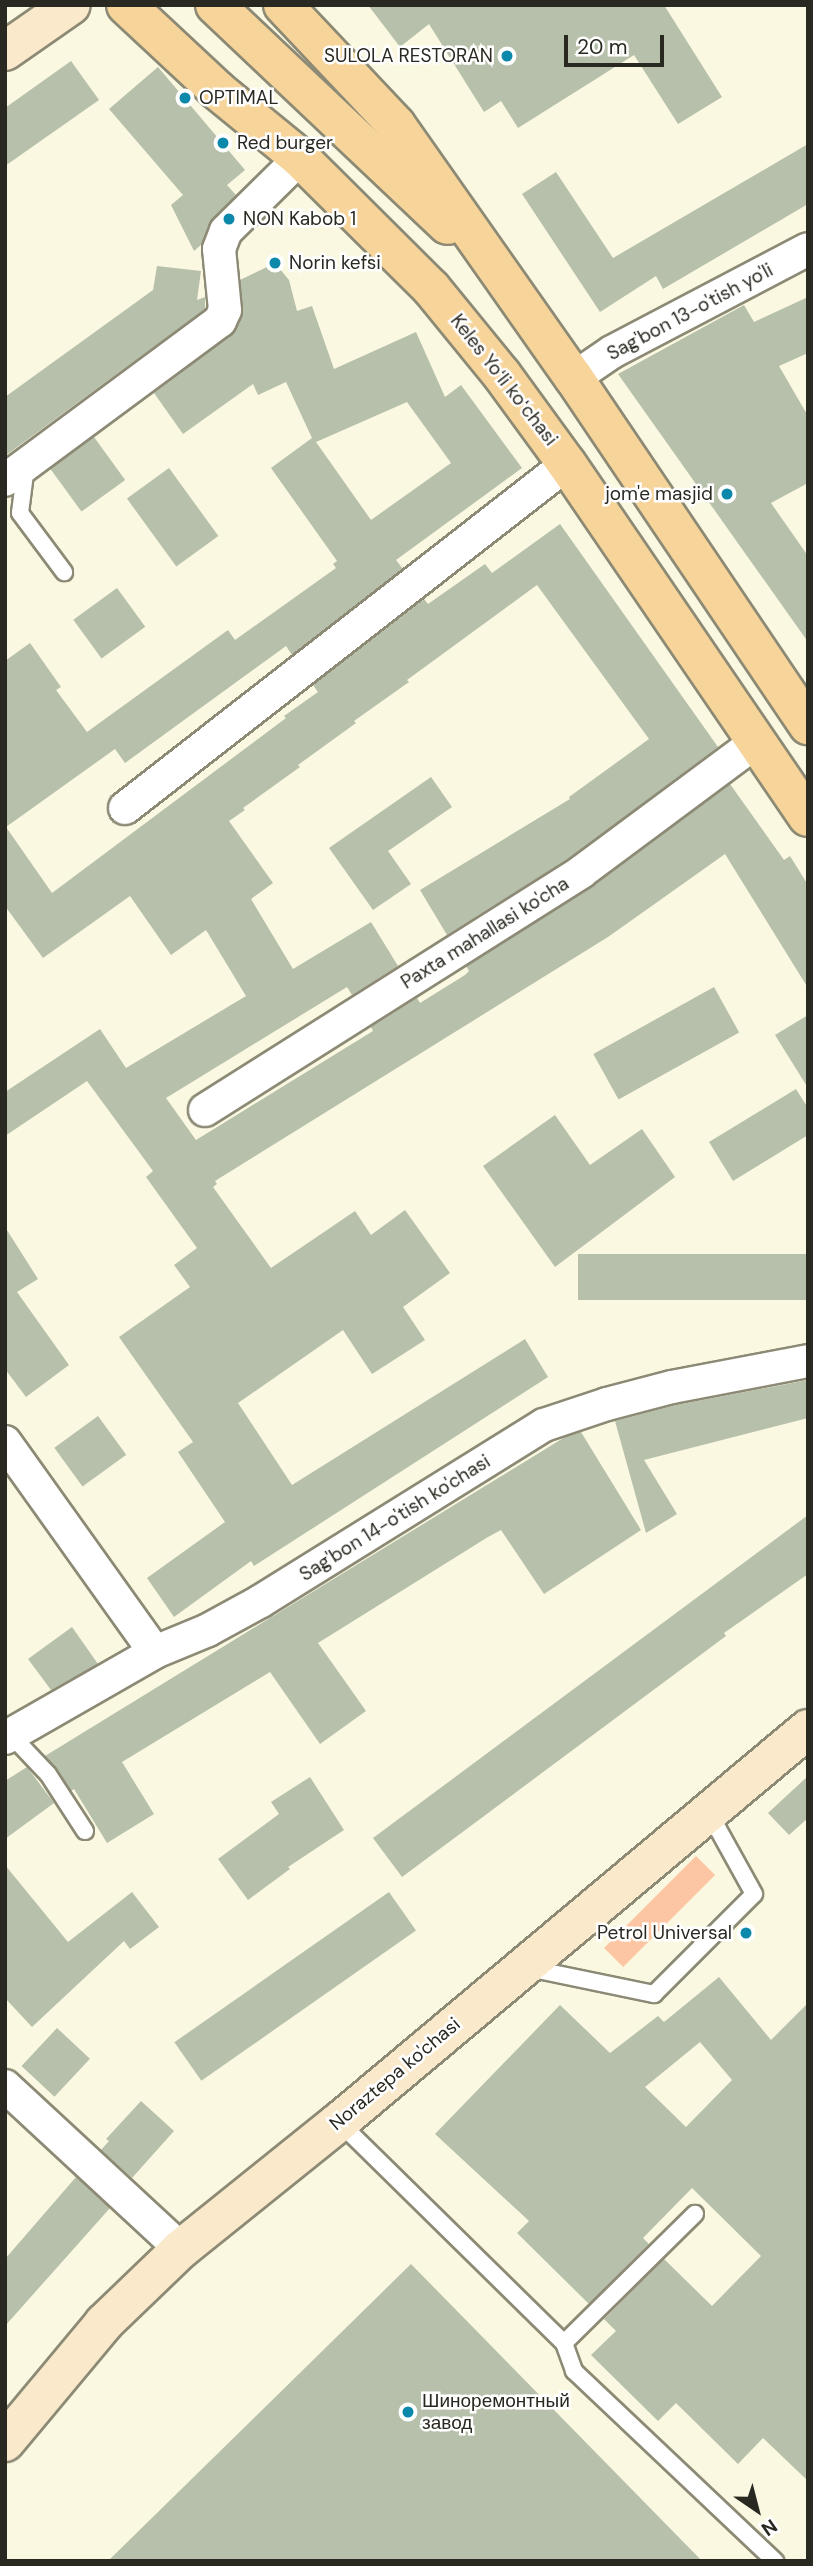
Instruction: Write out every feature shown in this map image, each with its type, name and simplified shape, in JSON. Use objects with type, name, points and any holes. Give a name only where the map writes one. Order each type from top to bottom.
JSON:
[{"type":"main road","points":[[5,51],[71,5]]},
{"type":"main road","name":"Keles Yoʻli koʻchasi","points":[[127,5],[217,90],[300,158],[431,288],[502,375],[568,464],[808,817]]},
{"type":"main road","points":[[215,5],[501,274]]},
{"type":"main road","points":[[283,5],[396,125],[574,378],[808,725]]},
{"type":"main road","name":"Noraztepa ko'chasi","points":[[5,2442],[104,2323],[181,2249],[339,2122],[808,1729]]},
{"type":"street","points":[[15,473],[220,321],[225,310],[219,249],[226,231],[300,158]]},
{"type":"street","name":"Sag'bon 13-o'tish yo'li","points":[[574,378],[612,352],[808,249]]},
{"type":"street","points":[[125,808],[568,464]]},
{"type":"street","name":"Paxta mahallasi ko'cha","points":[[205,1110],[581,872],[756,742]]},
{"type":"street","name":"Sag'bon 14-o'tish ko'chasi","points":[[8,1736],[156,1652],[208,1630],[261,1601],[544,1425],[607,1404],[672,1387],[808,1362]]},
{"type":"street","points":[[5,1442],[156,1652]]},
{"type":"street","points":[[5,2086],[181,2249]]},
{"type":"lane","points":[[15,473],[20,513],[64,572]]},
{"type":"lane","points":[[8,1736],[48,1774],[85,1831]]},
{"type":"lane","points":[[523,1966],[654,1994],[754,1894],[708,1811]]},
{"type":"lane","points":[[339,2122],[564,2343],[575,2371],[775,2561]]},
{"type":"lane","points":[[564,2343],[695,2214]]},
{"type":"shaded area","points":[[696,1856],[715,1875],[623,1967],[604,1948]]},
{"type":"building","points":[[368,5],[664,5],[722,97],[678,124],[634,55],[518,128],[501,101],[484,112],[429,24],[400,47]]},
{"type":"building","points":[[71,61],[99,100],[5,166],[5,108]]},
{"type":"building","points":[[158,67],[245,170],[227,185],[236,195],[213,218],[202,244],[194,251],[171,205],[183,195],[109,109]]},
{"type":"building","points":[[808,144],[808,204],[663,289],[656,276],[600,312],[522,194],[556,172],[613,258]]},
{"type":"building","points":[[275,263],[289,280],[297,311],[312,306],[334,369],[416,332],[445,397],[461,385],[522,468],[396,560],[403,569],[292,655],[286,646],[125,763],[115,749],[6,827],[52,893],[286,718],[284,716],[318,692],[313,685],[424,599],[428,604],[485,564],[492,573],[560,524],[718,747],[571,857],[447,935],[420,890],[570,799],[569,797],[649,739],[537,585],[407,680],[409,682],[354,721],[356,723],[298,765],[300,767],[229,821],[273,883],[251,899],[293,969],[371,922],[398,966],[352,995],[347,987],[166,1098],[196,1140],[373,1031],[371,1027],[417,998],[420,1003],[465,975],[469,971],[466,966],[592,887],[730,784],[784,860],[790,856],[808,885],[808,988],[725,854],[608,937],[215,1181],[217,1184],[213,1187],[271,1268],[355,1211],[371,1235],[405,1210],[450,1273],[403,1307],[425,1340],[372,1374],[343,1330],[238,1403],[292,1485],[525,1339],[548,1377],[254,1566],[251,1561],[174,1617],[147,1578],[225,1522],[178,1452],[193,1442],[119,1337],[190,1287],[174,1265],[197,1248],[146,1177],[153,1171],[87,1081],[5,1136],[5,1092],[100,1029],[126,1068],[246,996],[206,930],[171,955],[130,896],[43,958],[5,906],[5,661],[30,643],[61,687],[56,690],[87,732],[228,630],[235,640],[336,568],[333,564],[337,561],[271,468],[312,438],[286,382],[258,395],[253,384],[183,434],[154,393],[231,335],[243,309],[240,280]],"holes":[[[407,402],[451,463],[371,520],[316,442]]]},
{"type":"building","points":[[157,266],[201,271],[197,300],[205,297],[205,309],[5,456],[5,397],[153,290]]},
{"type":"building","points":[[808,297],[808,353],[779,366],[808,416],[808,483],[771,503],[808,556],[808,642],[618,374],[744,305],[754,322]]},
{"type":"building","points":[[94,437],[125,480],[81,512],[50,469]]},
{"type":"building","points":[[169,468],[218,536],[176,567],[127,499]]},
{"type":"building","points":[[117,588],[145,627],[102,659],[73,620]]},
{"type":"building","points":[[431,777],[452,807],[388,851],[411,884],[373,910],[329,848]]},
{"type":"building","points":[[714,987],[739,1032],[619,1099],[593,1054]]},
{"type":"building","points":[[808,1015],[808,1088],[775,1035]]},
{"type":"building","points":[[796,1089],[808,1108],[808,1135],[733,1181],[709,1142]]},
{"type":"building","points":[[555,1115],[590,1165],[642,1129],[675,1177],[555,1267],[483,1166]]},
{"type":"building","points":[[5,1227],[38,1279],[17,1292],[69,1365],[26,1397],[5,1369]]},
{"type":"building","points":[[578,1254],[808,1254],[808,1300],[578,1300]]},
{"type":"building","points":[[808,1380],[808,1418],[644,1460],[677,1514],[646,1533],[615,1421],[676,1405]]},
{"type":"building","points":[[98,1416],[126,1455],[83,1487],[54,1448]]},
{"type":"building","points":[[581,1432],[641,1530],[544,1594],[501,1530],[488,1537],[318,1643],[366,1711],[320,1744],[270,1672],[122,1762],[154,1814],[107,1843],[74,1789],[71,1791],[45,1756],[565,1437]]},
{"type":"building","points":[[808,1515],[808,1574],[724,1633],[726,1636],[402,1877],[373,1838]]},
{"type":"building","points":[[72,1627],[98,1664],[51,1690],[28,1659]]},
{"type":"building","points":[[27,1767],[54,1803],[5,1839],[5,1781]]},
{"type":"building","points":[[808,1776],[808,1818],[789,1835],[768,1813]]},
{"type":"building","points":[[310,1777],[344,1830],[288,1867],[290,1869],[248,1900],[218,1859],[279,1814],[271,1802]]},
{"type":"building","points":[[5,1865],[68,1942],[132,1892],[159,1927],[130,1949],[124,1941],[32,2027],[5,1998]]},
{"type":"building","points":[[389,1892],[416,1931],[201,2081],[174,2042]]},
{"type":"building","points":[[719,1977],[771,2040],[808,2003],[808,2481],[763,2438],[738,2464],[676,2403],[658,2421],[591,2355],[616,2331],[604,2319],[664,2259],[712,2306],[761,2256],[692,2188],[643,2238],[649,2244],[589,2304],[517,2233],[529,2221],[435,2134],[560,2005],[610,2053],[658,2016],[664,2022]],"holes":[[[700,2042],[732,2080],[686,2127],[645,2087]]]},
{"type":"building","points":[[57,2028],[90,2059],[54,2097],[22,2066]]},
{"type":"building","points":[[141,2101],[174,2131],[132,2178],[101,2150],[109,2141],[106,2139]]},
{"type":"building","points":[[76,2177],[110,2208],[5,2326],[5,2259]]},
{"type":"building","name":"Шиноремонтный завод","points":[[411,2264],[702,2561],[108,2561]]},
{"type":"place","name":"SULOLA RESTORAN","points":[[507,56]]},
{"type":"place","name":"OPTIMAL","points":[[185,98]]},
{"type":"place","name":"Red burger","points":[[223,143]]},
{"type":"place","name":"NON Kabob 1","points":[[229,219]]},
{"type":"place","name":"Norin kefsi","points":[[275,263]]},
{"type":"place","name":"jom'e masjid","points":[[727,494]]},
{"type":"place","name":"Petrol Universal","points":[[746,1933]]},
{"type":"place","name":"Шиноремонтный завод","points":[[408,2412]]}]
